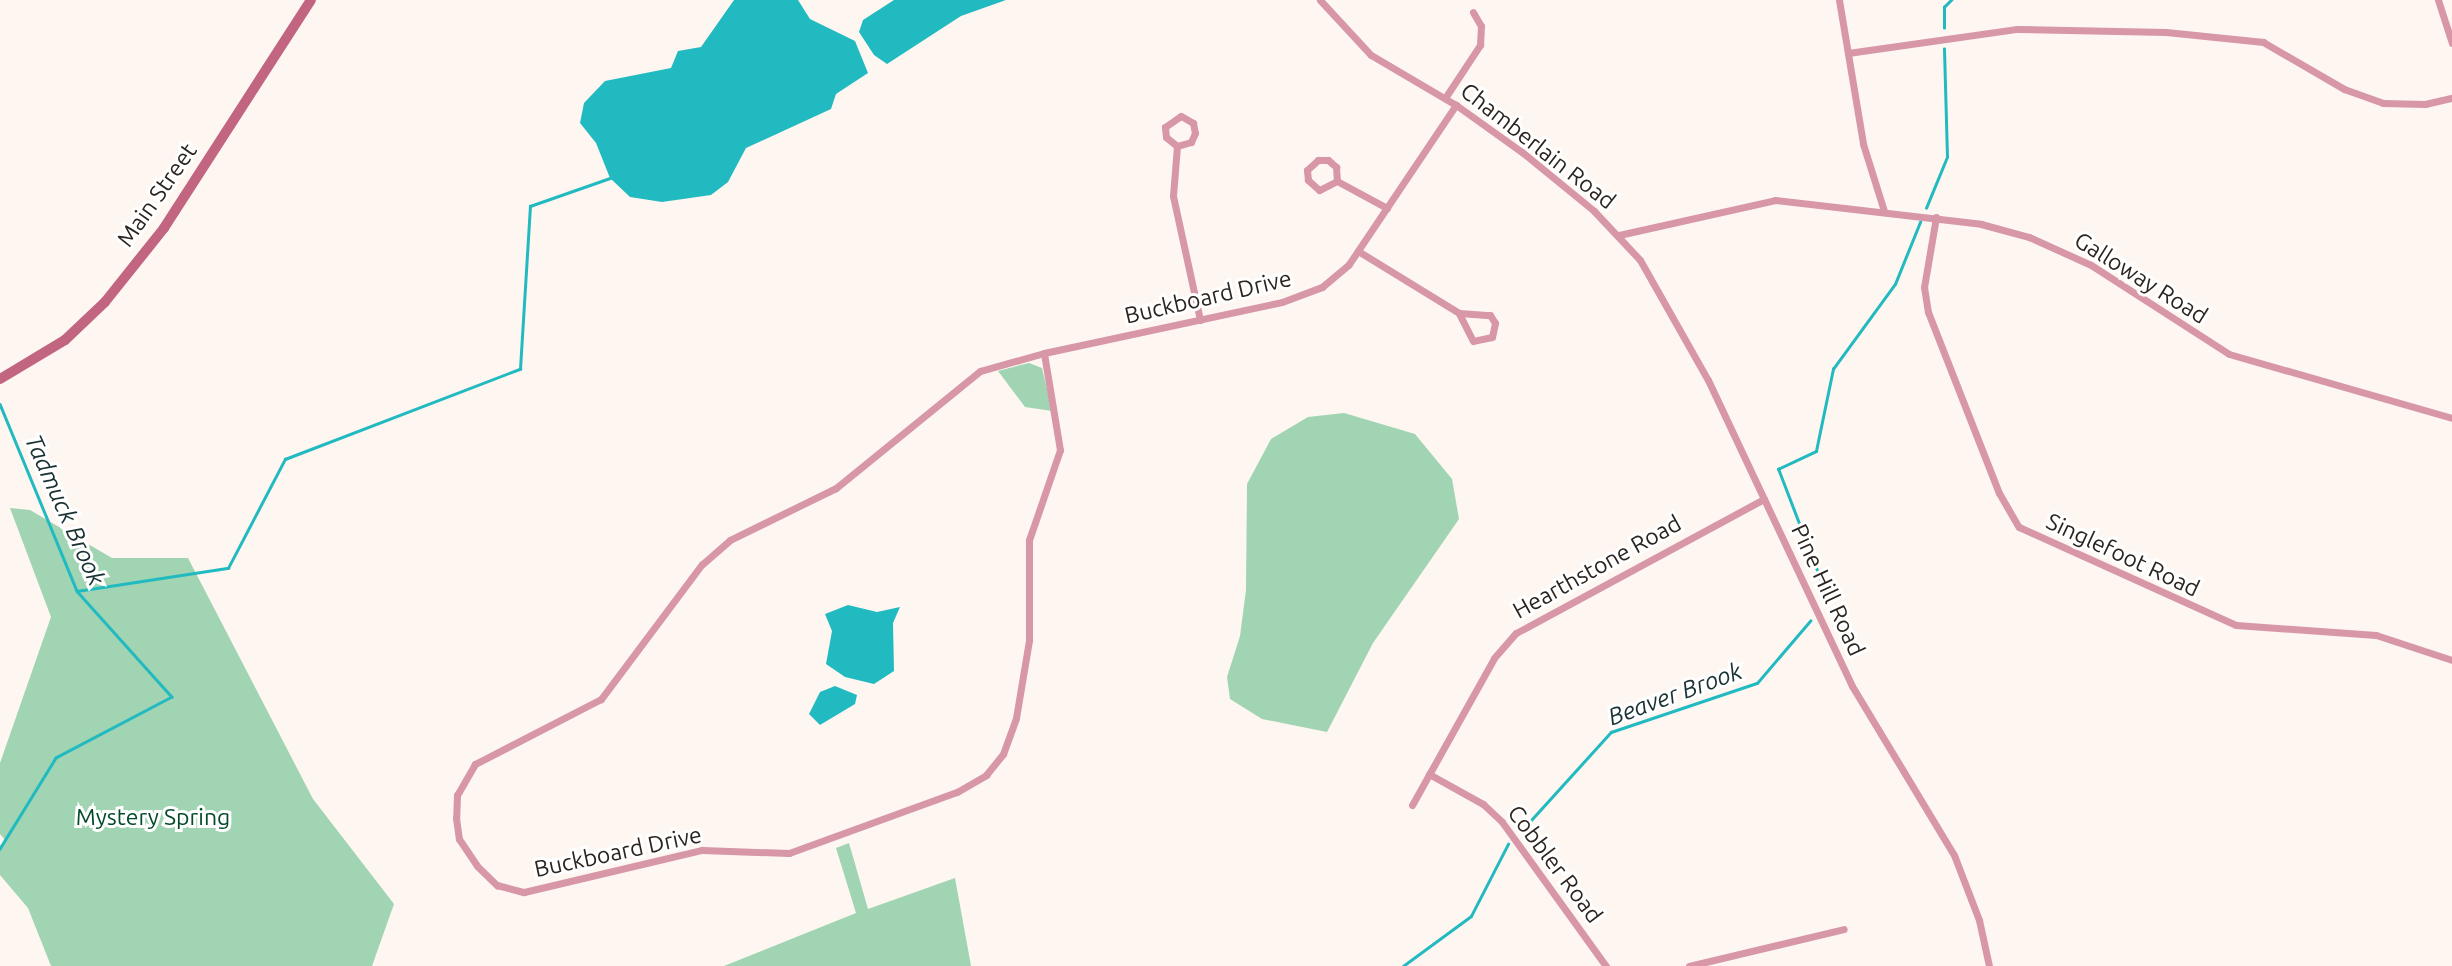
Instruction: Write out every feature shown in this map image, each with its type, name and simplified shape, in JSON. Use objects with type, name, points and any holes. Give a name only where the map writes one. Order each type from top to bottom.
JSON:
[{"type":"main road","name":"Main Street","points":[[0,379],[65,340],[105,302],[164,228],[311,0]]},
{"type":"street","name":"Chamberlain Road","points":[[1320,0],[1371,55],[1445,97],[1619,235],[1739,205],[1802,200]]},
{"type":"street","points":[[1839,0],[1863,144],[1884,211]]},
{"type":"street","points":[[2438,0],[2452,43]]},
{"type":"street","points":[[1445,97],[1480,45],[1481,26],[1473,12]]},
{"type":"street","points":[[1848,53],[2017,29],[2166,32],[2263,43],[2344,89],[2383,103],[2425,104],[2452,98]]},
{"type":"street","name":"Buckboard Drive","points":[[1044,353],[1060,450],[1030,540],[1029,640],[1016,718],[1009,742],[986,775],[957,792],[789,853],[702,850],[524,892],[497,885],[477,866],[459,839],[456,818],[457,795],[475,764],[601,699],[702,564],[730,540],[836,488],[980,372],[1044,353],[1307,295],[1339,274],[1358,251],[1456,105]]},
{"type":"street","points":[[1181,116],[1193,123],[1195,133],[1191,142],[1177,146],[1166,137],[1165,127],[1181,116]]},
{"type":"street","points":[[1177,146],[1173,196],[1200,320]]},
{"type":"street","points":[[1318,160],[1328,160],[1336,167],[1337,181],[1319,190],[1310,185],[1307,170],[1318,160]]},
{"type":"street","points":[[1337,181],[1387,208]]},
{"type":"street","name":"Galloway Road","points":[[1802,200],[1981,224],[2057,248],[2229,354],[2452,418]]},
{"type":"street","name":"Singlefoot Road","points":[[1936,218],[1924,288],[1928,312],[1994,482],[2019,527],[2236,625],[2376,635],[2452,660]]},
{"type":"street","name":"Pine Hill Road","points":[[1619,235],[1689,345],[1857,695],[1954,855],[1977,911],[1989,966]]},
{"type":"street","points":[[1358,251],[1459,313],[1490,315],[1495,323],[1492,337],[1473,341],[1459,313]]},
{"type":"street","name":"Hearthstone Road","points":[[1412,805],[1494,658],[1516,634],[1763,499]]},
{"type":"street","name":"Cobbler Road","points":[[1429,774],[1483,804],[1503,822],[1606,966]]},
{"type":"street","points":[[1689,966],[1844,929]]},
{"type":"green space","points":[[1029,363],[1042,368],[1052,411],[1025,407],[998,371]]},
{"type":"green space","points":[[1344,413],[1415,434],[1452,479],[1459,519],[1373,643],[1327,732],[1262,719],[1230,699],[1227,677],[1240,636],[1246,590],[1247,484],[1271,439],[1308,417]]},
{"type":"green space","name":"Mystery Spring","points":[[10,508],[30,510],[112,558],[188,558],[313,799],[394,904],[372,966],[51,966],[28,908],[0,875],[0,846],[6,841],[0,834],[0,763],[51,617]]},
{"type":"green space","points":[[849,843],[868,909],[955,878],[971,966],[724,966],[856,913],[836,848]]},
{"type":"water","points":[[734,0],[798,0],[810,19],[855,41],[868,73],[836,94],[831,109],[746,148],[728,182],[711,195],[662,202],[630,197],[610,178],[596,143],[580,123],[584,103],[605,81],[671,68],[678,51],[701,47]]},
{"type":"water","points":[[894,0],[1006,0],[961,16],[887,64],[874,55],[859,32],[863,20]]},
{"type":"water","points":[[848,605],[877,612],[900,607],[893,623],[894,671],[874,684],[845,677],[826,664],[832,631],[825,614]]},
{"type":"water","points":[[835,686],[857,695],[855,704],[820,725],[809,714],[820,692]]},
{"type":"waterway","name":"Beaver Brook","points":[[1944,28],[1944,7],[1951,0]]},
{"type":"waterway","name":"Beaver Brook","points":[[1926,208],[1947,157],[1944,49]]},
{"type":"waterway","points":[[77,591],[228,568],[285,459],[520,369],[530,206],[610,178]]},
{"type":"waterway","name":"Beaver Brook","points":[[1824,604],[1828,599],[1778,469],[1816,451],[1833,369],[1895,284],[1920,222]]},
{"type":"waterway","name":"Tadmuck Brook","points":[[0,404],[77,591],[172,697],[56,758],[0,849]]},
{"type":"waterway","name":"Beaver Brook","points":[[1523,829],[1611,732],[1757,683],[1810,621]]},
{"type":"waterway","name":"Beaver Brook","points":[[1403,966],[1471,916],[1508,844]]}]
